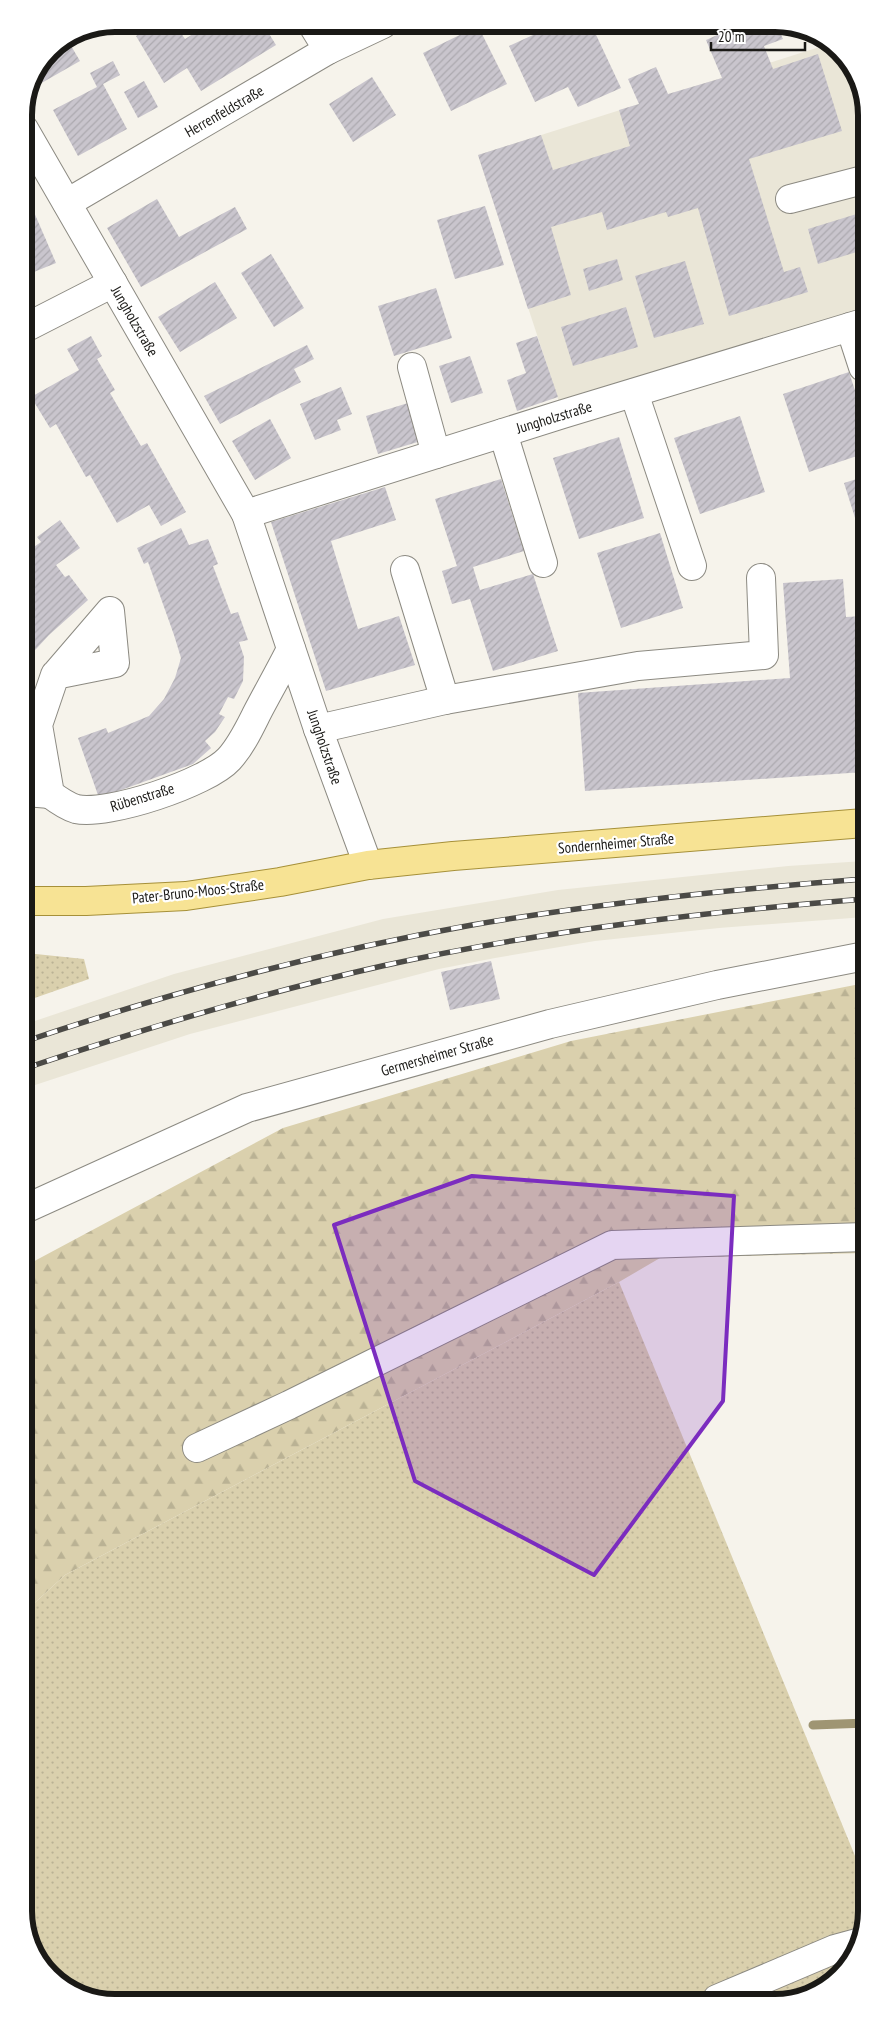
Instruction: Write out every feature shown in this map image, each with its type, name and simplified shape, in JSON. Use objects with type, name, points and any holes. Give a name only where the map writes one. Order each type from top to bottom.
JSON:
[{"type":"main road","name":"Sondernheimer Straße","points":[[368,865],[453,856],[858,823]]},
{"type":"main road","name":"Pater-Bruno-Moos-Straße","points":[[33,901],[86,901],[186,896],[280,882],[368,865]]},
{"type":"street","points":[[317,32],[328,50]]},
{"type":"street","name":"Herrenfeldstraße","points":[[67,203],[328,50],[365,32]]},
{"type":"street","name":"Jungholzstraße","points":[[33,144],[246,514],[318,729],[368,865]]},
{"type":"street","points":[[790,199],[858,181]]},
{"type":"street","points":[[33,324],[113,283]]},
{"type":"street","name":"Jungholzstraße","points":[[246,514],[634,392],[856,325]]},
{"type":"street","points":[[412,367],[436,454]]},
{"type":"street","points":[[634,392],[692,566]]},
{"type":"street","points":[[503,433],[544,563]]},
{"type":"street","points":[[405,570],[445,700]]},
{"type":"street","points":[[318,729],[445,700],[638,666],[764,655],[761,578]]},
{"type":"street","name":"Rübenstraße","points":[[55,675],[38,725],[38,793],[75,809],[104,809],[155,796],[212,772],[229,759],[242,741],[291,649]]},
{"type":"street","name":"Germersheimer Straße","points":[[32,1206],[247,1108],[550,1024],[717,985],[858,957]]},
{"type":"street","points":[[197,1448],[289,1405],[612,1246],[858,1237]]},
{"type":"street","points":[[729,1994],[835,1949],[851,1945]]},
{"type":"highlighted area","points":[[472,1176],[734,1196],[723,1401],[594,1575],[415,1481],[334,1225]]},
{"type":"shaded area","points":[[821,47],[841,65],[847,74],[857,99],[858,325],[563,414],[478,155]]},
{"type":"shaded area","points":[[858,861],[858,918],[719,928],[595,941],[439,969],[190,1034],[32,1086],[32,1022],[174,974],[383,919],[558,890],[788,866]]},
{"type":"green space","points":[[33,954],[84,959],[89,979],[33,999]]},
{"type":"green space","points":[[858,984],[858,1253],[660,1258],[619,1282],[65,1575],[32,1605],[32,1262],[283,1128],[571,1041]]},
{"type":"green space","points":[[619,1282],[858,1863],[857,1928],[847,1953],[841,1962],[822,1981],[787,1994],[110,1994],[89,1990],[74,1983],[65,1977],[46,1958],[37,1938],[32,1912],[32,1605],[65,1575]]},
{"type":"building","points":[[143,32],[180,32],[185,39],[196,32],[268,32],[276,45],[201,91],[187,68],[164,83],[136,36]]},
{"type":"building","points":[[465,33],[481,33],[507,84],[451,111],[423,53]]},
{"type":"building","points":[[538,33],[595,33],[621,88],[578,107],[568,87],[535,102],[509,46]]},
{"type":"building","points":[[722,33],[780,33],[783,39],[764,46],[773,69],[818,54],[842,131],[749,159],[784,272],[800,267],[808,292],[729,316],[698,208],[668,217],[666,212],[607,230],[602,212],[551,227],[571,295],[528,309],[478,155],[541,135],[553,170],[630,146],[619,110],[639,104],[628,79],[656,67],[668,94],[722,78],[706,40]]},
{"type":"building","points":[[71,45],[80,61],[39,85],[50,65],[69,46]]},
{"type":"building","points":[[113,61],[120,75],[103,84],[127,129],[78,156],[53,110],[97,87],[90,73]]},
{"type":"building","points":[[372,77],[396,115],[353,142],[329,104]]},
{"type":"building","points":[[144,81],[158,107],[138,118],[124,92]]},
{"type":"building","points":[[157,199],[179,237],[235,207],[247,229],[141,287],[107,228]]},
{"type":"building","points":[[485,206],[504,265],[455,279],[437,220]]},
{"type":"building","points":[[33,210],[56,263],[33,272]]},
{"type":"building","points":[[858,214],[858,252],[818,264],[808,229]]},
{"type":"building","points":[[271,254],[304,308],[274,327],[241,273]]},
{"type":"building","points":[[617,259],[623,280],[589,291],[583,269]]},
{"type":"building","points":[[685,261],[704,324],[654,338],[635,276]]},
{"type":"building","points":[[215,282],[237,318],[180,352],[158,317]]},
{"type":"building","points":[[436,288],[452,338],[394,356],[378,306]]},
{"type":"building","points":[[626,307],[638,347],[573,366],[561,327]]},
{"type":"building","points":[[91,336],[102,356],[97,359],[115,390],[110,393],[141,446],[147,443],[186,512],[161,526],[149,505],[117,523],[90,475],[86,477],[56,424],[50,428],[33,400],[33,396],[79,370],[67,349]]},
{"type":"building","points":[[537,336],[558,397],[517,411],[507,380],[526,373],[516,343]]},
{"type":"building","points":[[307,345],[314,359],[294,369],[301,382],[220,424],[204,396]]},
{"type":"building","points":[[470,356],[483,393],[451,403],[439,366]]},
{"type":"building","points":[[849,372],[858,400],[858,456],[809,472],[783,394]]},
{"type":"building","points":[[341,387],[352,414],[337,420],[341,430],[315,440],[300,404]]},
{"type":"building","points":[[408,403],[421,441],[378,454],[366,416]]},
{"type":"building","points":[[740,416],[765,492],[700,514],[674,438]]},
{"type":"building","points":[[270,419],[291,458],[255,480],[232,441]]},
{"type":"building","points":[[619,437],[644,518],[579,539],[553,458]]},
{"type":"building","points":[[501,479],[524,551],[473,567],[480,590],[533,574],[558,651],[493,671],[470,599],[452,604],[442,571],[457,566],[435,499]]},
{"type":"building","points":[[858,479],[858,527],[844,483]]},
{"type":"building","points":[[385,487],[396,520],[331,541],[358,629],[399,616],[415,665],[326,691],[271,522]]},
{"type":"building","points":[[60,520],[80,548],[56,565],[65,577],[69,575],[88,600],[49,635],[33,653],[33,548],[41,542],[37,537]]},
{"type":"building","points":[[181,528],[189,545],[208,539],[218,564],[213,566],[231,614],[238,612],[248,640],[239,642],[244,657],[243,681],[234,699],[228,697],[219,714],[225,717],[215,732],[205,741],[211,748],[193,764],[99,798],[78,738],[106,728],[108,733],[149,716],[164,699],[175,678],[181,658],[148,562],[144,564],[137,548]]},
{"type":"building","points":[[660,533],[683,608],[621,628],[597,553]]},
{"type":"building","points":[[843,579],[846,617],[858,616],[858,772],[585,791],[578,693],[790,678],[783,583]]},
{"type":"building","points":[[491,961],[500,999],[450,1010],[441,972]]},
{"type":"waterway","points":[[813,1725],[858,1723]]},
{"type":"railway","points":[[32,1039],[191,990],[303,961],[415,936],[521,917],[618,903],[858,879]]},
{"type":"railway","points":[[32,1066],[114,1039],[247,1000],[382,966],[502,943],[622,924],[858,900]]}]
